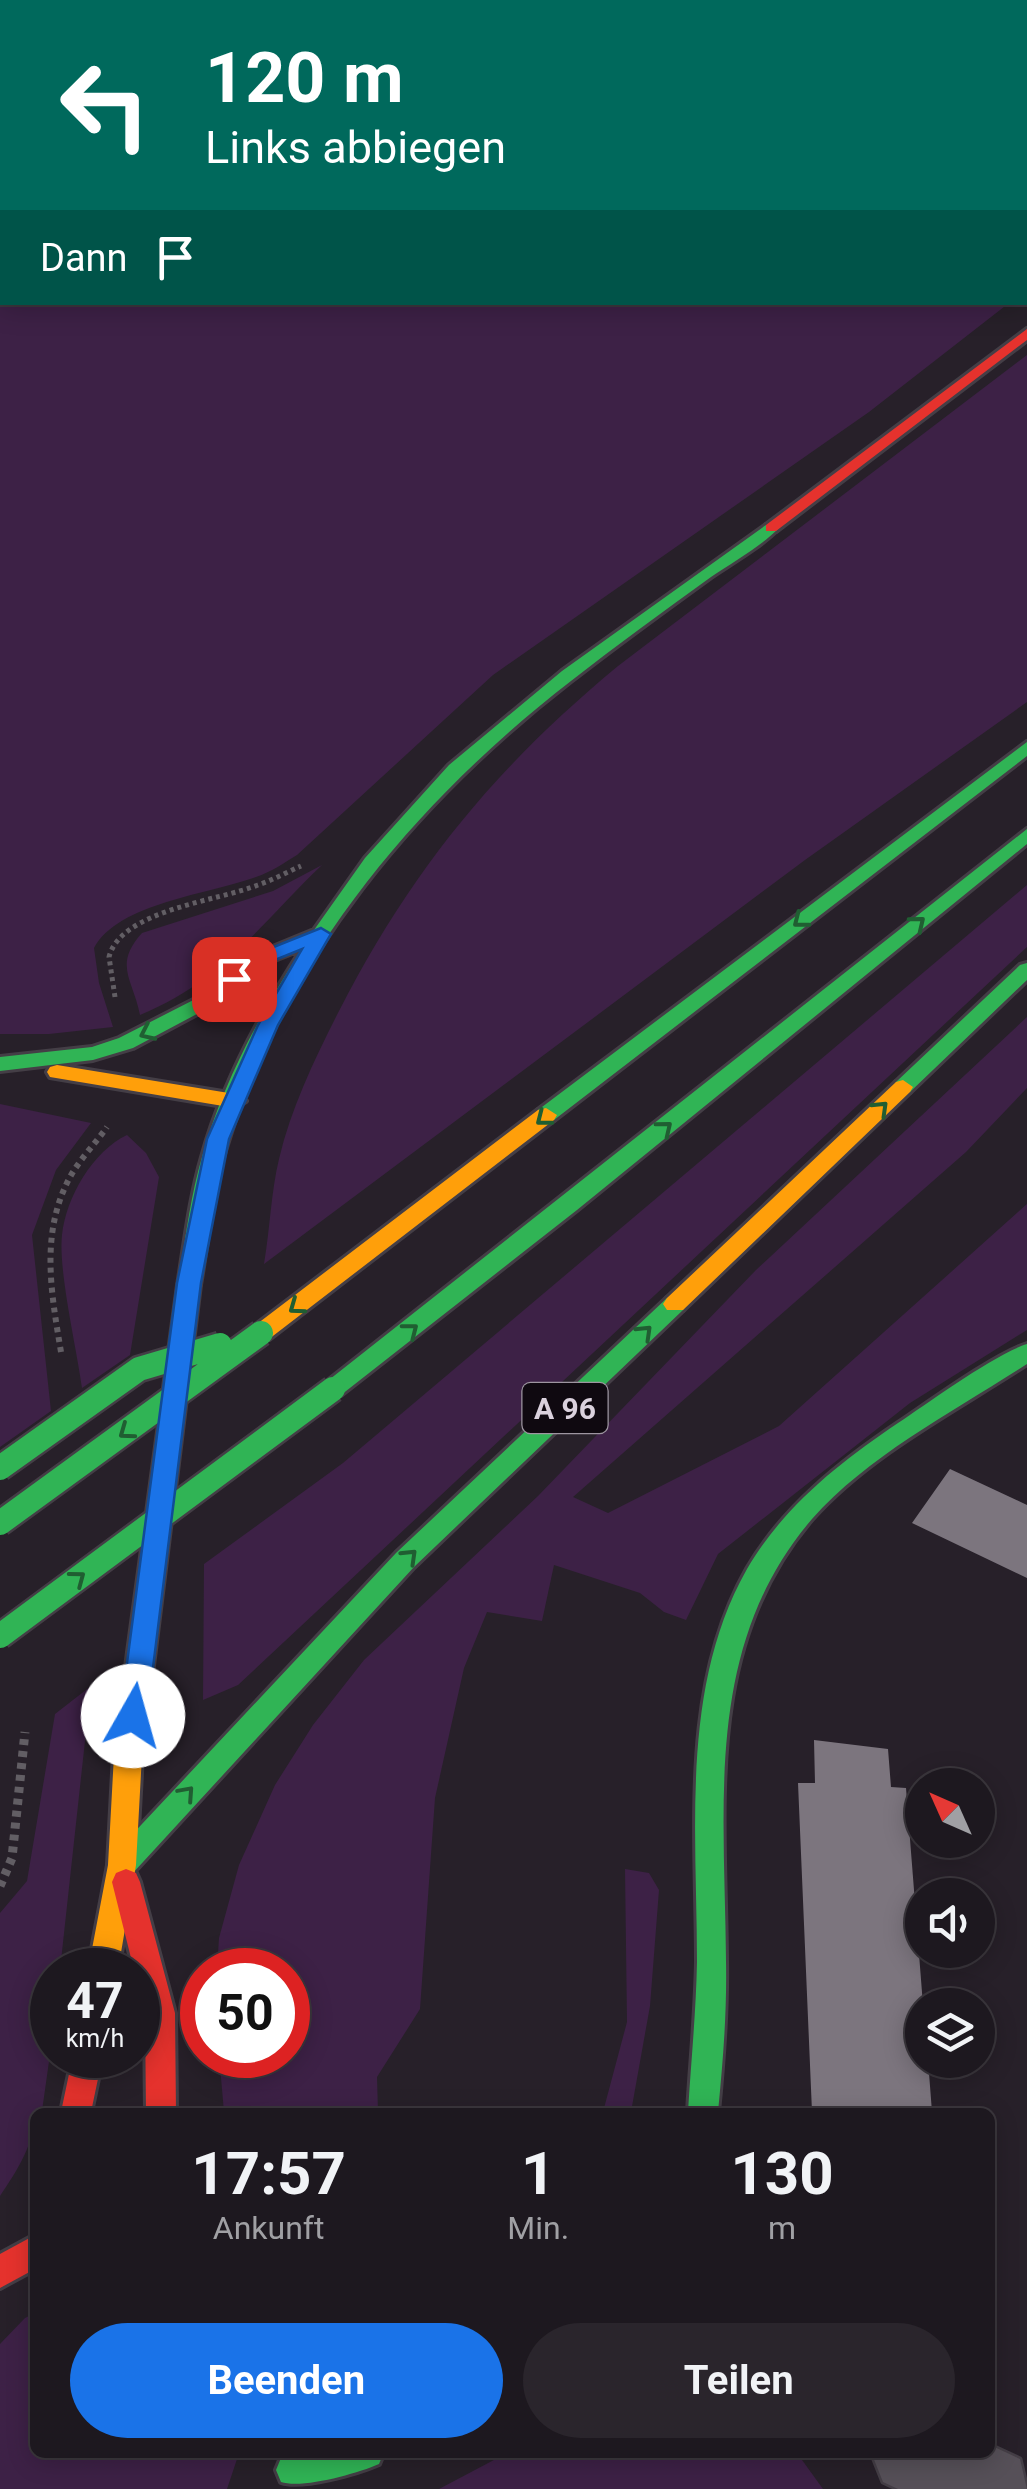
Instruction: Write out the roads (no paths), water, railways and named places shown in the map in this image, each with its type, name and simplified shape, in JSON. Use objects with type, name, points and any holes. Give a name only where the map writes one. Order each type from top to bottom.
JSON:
[{"type":"main road","points":[[107,1948],[122,1865],[128,1755],[189,1283],[218,1139],[268,1025],[342,900],[434,791],[500,730],[636,622],[849,472],[1027,333]]},
{"type":"main road","points":[[0,1523],[332,1282],[1027,747]]},
{"type":"main road","points":[[0,1636],[333,1389],[569,1206],[1027,835]]},
{"type":"main road","points":[[0,1064],[93,1053],[126,1043],[220,994],[248,964],[321,934]]},
{"type":"main road","name":"A 96","points":[[122,1865],[405,1560],[1027,969]]},
{"type":"main road","points":[[0,1064],[234,1101]]},
{"type":"main road","points":[[0,1468],[139,1369],[261,1333]]},
{"type":"main road","points":[[704,2108],[709,2086],[714,1975],[710,1838],[714,1738],[731,1637],[751,1578],[785,1533],[827,1492],[900,1434],[1027,1354]]},
{"type":"main road","points":[[122,1865],[160,2013],[161,2108]]},
{"type":"main road","points":[[77,2108],[83,2078]]},
{"type":"main road","points":[[0,2272],[30,2254]]},
{"type":"main road","points":[[291,2471],[343,2458]]},
{"type":"street","points":[[925,2458],[990,2489]]}]
